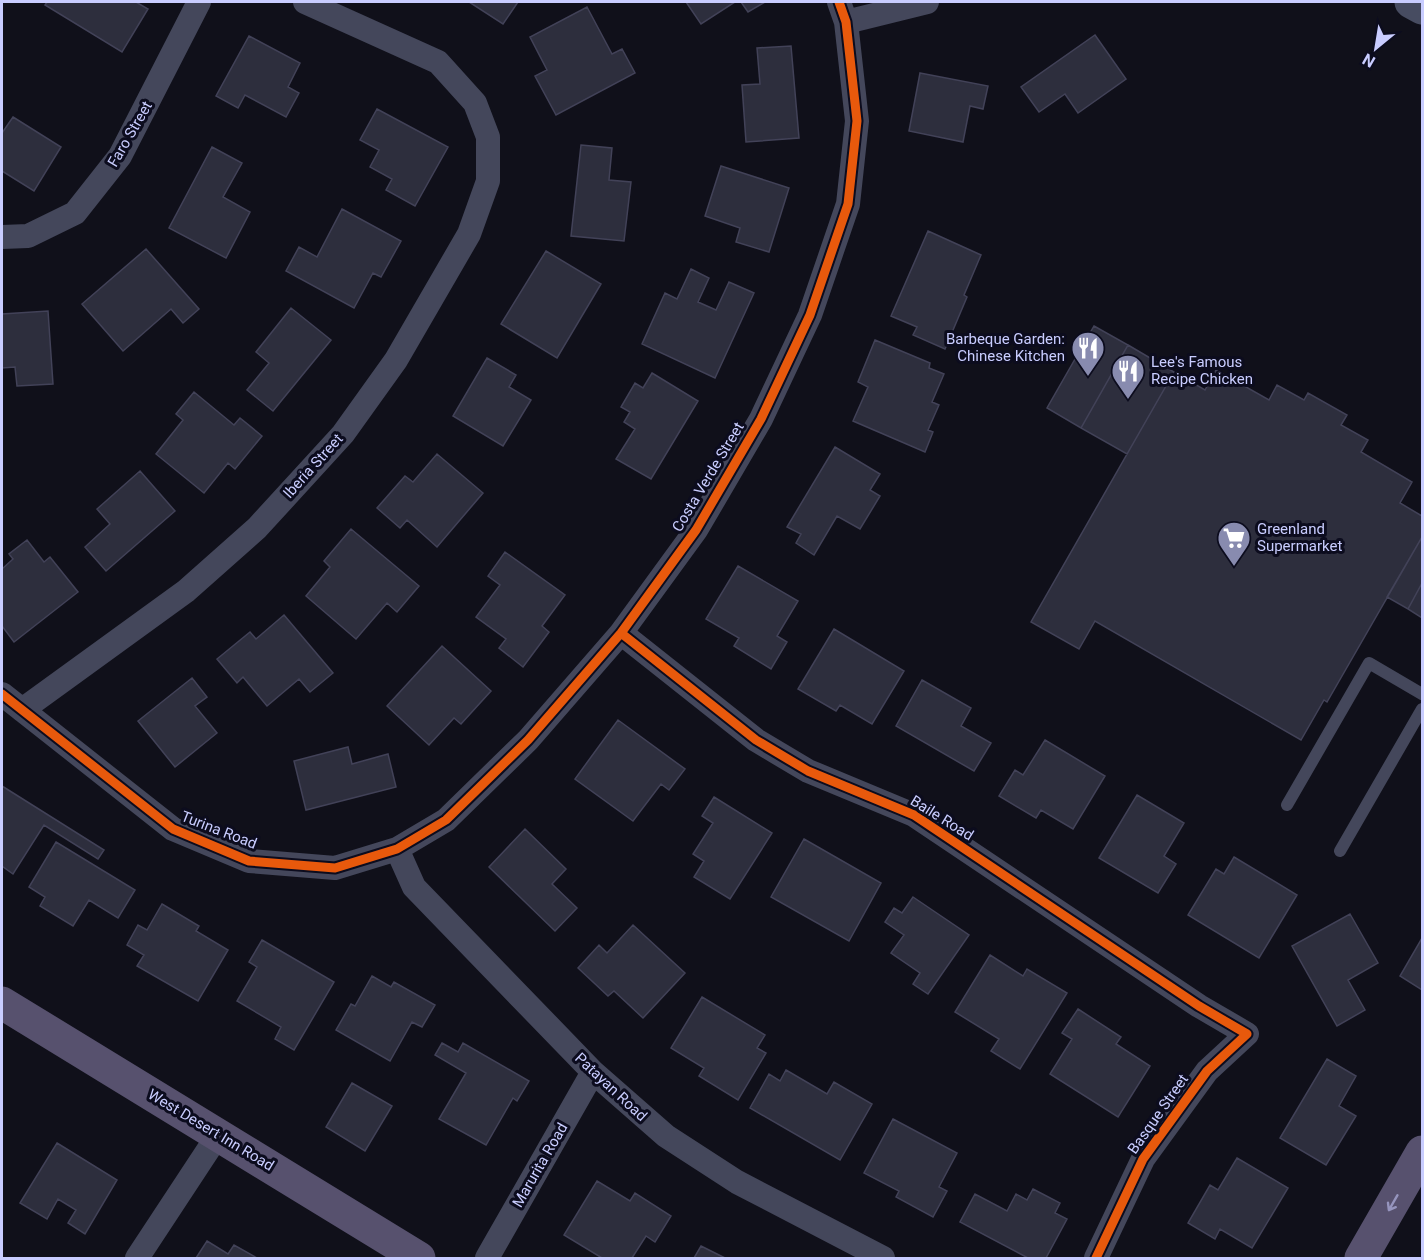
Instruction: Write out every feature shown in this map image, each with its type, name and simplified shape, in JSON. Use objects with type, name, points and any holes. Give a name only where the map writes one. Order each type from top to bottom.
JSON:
[{"type":"main road","points":[[1411,2],[1422,9]]},
{"type":"main road","name":"West Desert Inn Road","points":[[2,1002],[420,1258]]},
{"type":"main road","points":[[1361,1258],[1422,1152]]},
{"type":"street","name":"Faro Street","points":[[2,237],[28,236],[75,213],[120,156],[199,2]]},
{"type":"street","name":"Iberia Street","points":[[22,710],[186,591],[257,528],[343,434],[396,360],[470,234],[488,181],[488,136],[475,103],[438,62],[305,2]]},
{"type":"street","points":[[843,12],[927,2]]},
{"type":"street","name":"Costa Verde Street","points":[[397,849],[446,820],[463,804],[528,740],[621,633],[696,530],[761,419],[810,315],[848,204],[857,121],[843,12]]},
{"type":"street","name":"Baile Road","points":[[621,633],[756,740],[808,771],[914,815],[1199,1006],[1247,1034]]},
{"type":"street","name":"Turina Road","points":[[2,694],[172,829],[249,861],[335,868],[397,849]]},
{"type":"street","name":"Patayan Road","points":[[397,849],[414,887],[593,1072],[666,1136],[737,1182],[883,1258]]},
{"type":"street","name":"Basque Street","points":[[1096,1258],[1143,1159],[1207,1071],[1247,1034]]},
{"type":"street","name":"Marurita Road","points":[[486,1258],[593,1072]]},
{"type":"street","points":[[137,1258],[218,1135]]},
{"type":"lane","points":[[1287,805],[1369,663],[1422,694]]},
{"type":"lane","points":[[1340,851],[1422,709]]},
{"type":"building","points":[[47,2],[136,2],[148,9],[122,52],[45,5]]},
{"type":"building","points":[[469,2],[518,2],[503,24]]},
{"type":"building","points":[[686,2],[735,2],[701,24]]},
{"type":"building","points":[[741,2],[765,2],[748,12]]},
{"type":"building","points":[[587,7],[612,54],[622,49],[635,73],[556,115],[535,76],[547,70],[530,37]]},
{"type":"building","points":[[1095,35],[1126,79],[1078,113],[1065,94],[1039,112],[1021,87]]},
{"type":"building","points":[[249,36],[300,63],[288,87],[299,93],[286,117],[245,95],[238,108],[216,96]]},
{"type":"building","points":[[791,46],[799,138],[746,142],[742,85],[760,84],[757,48]]},
{"type":"building","points":[[920,73],[988,86],[983,109],[970,106],[963,142],[909,131]]},
{"type":"building","points":[[377,109],[448,147],[415,206],[386,190],[392,179],[370,167],[379,150],[360,140]]},
{"type":"building","points":[[13,117],[61,147],[34,191],[2,171],[2,133]]},
{"type":"building","points":[[581,145],[612,148],[609,180],[631,182],[624,241],[571,236]]},
{"type":"building","points":[[212,147],[242,163],[223,197],[250,212],[226,258],[169,228]]},
{"type":"building","points":[[721,166],[789,188],[769,252],[736,242],[740,228],[705,216]]},
{"type":"building","points":[[342,209],[401,241],[381,277],[373,273],[354,308],[286,271],[299,247],[317,257]]},
{"type":"building","points":[[928,231],[981,255],[964,295],[967,297],[945,349],[913,335],[917,327],[891,316]]},
{"type":"building","points":[[146,249],[199,309],[183,323],[171,309],[123,351],[82,304]]},
{"type":"building","points":[[546,251],[601,284],[557,358],[501,324]]},
{"type":"building","points":[[691,269],[709,278],[698,302],[716,310],[729,282],[754,293],[715,378],[642,344],[665,293],[677,299]]},
{"type":"building","points":[[291,308],[331,340],[273,411],[247,390],[269,363],[256,352]]},
{"type":"building","points":[[48,311],[53,384],[17,386],[15,367],[2,368],[2,314]]},
{"type":"building","name":"Barbeque Garden: Chinese Kitchen","points":[[1094,326],[1128,345],[1081,428],[1047,408]]},
{"type":"building","points":[[875,340],[930,363],[929,368],[944,374],[932,402],[939,405],[928,430],[933,432],[925,452],[853,421],[868,387],[858,382]]},
{"type":"building","name":"Lee's Famous Recipe Chicken","points":[[1128,345],[1174,372],[1127,454],[1081,428]]},
{"type":"building","points":[[487,358],[516,375],[509,387],[531,400],[503,446],[453,416]]},
{"type":"building","name":"Greenland Supermarket","points":[[1216,370],[1269,400],[1277,385],[1304,400],[1308,393],[1347,415],[1341,425],[1368,440],[1361,452],[1412,482],[1400,503],[1422,516],[1422,537],[1327,702],[1324,700],[1301,740],[1095,621],[1079,649],[1031,622],[1174,372],[1205,390]]},
{"type":"building","points":[[652,373],[698,401],[651,479],[616,459],[635,429],[624,422],[630,412],[621,407],[635,383],[643,388]]},
{"type":"building","points":[[194,392],[234,425],[240,418],[262,436],[235,469],[228,463],[204,493],[156,454],[183,420],[176,414]]},
{"type":"building","points":[[835,447],[880,474],[870,490],[880,496],[860,529],[837,516],[814,555],[796,543],[801,534],[787,527]]},
{"type":"building","points":[[437,454],[483,493],[437,547],[407,520],[400,528],[377,508],[405,476],[413,482]]},
{"type":"building","points":[[140,471],[175,511],[106,571],[85,547],[110,524],[97,509]]},
{"type":"building","points":[[351,529],[419,586],[397,612],[387,603],[356,639],[306,596],[330,567],[324,561]]},
{"type":"building","points":[[1422,537],[1422,583],[1408,609],[1387,597]]},
{"type":"building","points":[[27,540],[44,562],[50,557],[78,592],[14,642],[2,626],[2,569],[13,559],[9,554]]},
{"type":"building","points":[[505,552],[565,595],[542,626],[549,632],[523,667],[499,648],[506,639],[476,617],[500,585],[488,576]]},
{"type":"building","points":[[738,566],[798,601],[777,636],[787,642],[771,669],[734,646],[739,638],[706,619]]},
{"type":"building","points":[[1422,583],[1422,618],[1408,609]]},
{"type":"building","points":[[284,615],[333,673],[310,692],[299,679],[267,706],[243,677],[237,683],[217,659],[250,632],[256,639]]},
{"type":"building","points":[[834,629],[904,671],[872,724],[840,705],[836,711],[798,689]]},
{"type":"building","points":[[442,646],[491,691],[461,724],[454,718],[429,745],[387,706]]},
{"type":"building","points":[[192,678],[207,697],[195,706],[217,733],[175,767],[138,721]]},
{"type":"building","points":[[922,680],[971,708],[961,726],[991,743],[974,771],[896,726]]},
{"type":"building","points":[[618,720],[685,769],[669,790],[661,784],[633,821],[575,779]]},
{"type":"building","points":[[1045,740],[1105,776],[1073,829],[1041,810],[1036,818],[999,796],[1015,770],[1023,775]]},
{"type":"building","points":[[348,747],[352,764],[388,754],[396,787],[306,810],[294,761]]},
{"type":"building","points":[[2,786],[104,850],[98,859],[44,825],[13,874],[2,866]]},
{"type":"building","points":[[1137,795],[1184,823],[1164,856],[1176,864],[1158,893],[1099,858]]},
{"type":"building","points":[[714,797],[772,833],[730,899],[694,877],[704,861],[693,854],[713,823],[702,816]]},
{"type":"building","points":[[525,829],[566,869],[552,884],[577,908],[555,931],[489,867]]},
{"type":"building","points":[[804,839],[881,883],[849,941],[771,897]]},
{"type":"building","points":[[56,842],[135,890],[118,918],[89,900],[73,926],[40,906],[45,897],[29,887]]},
{"type":"building","points":[[1234,857],[1297,895],[1259,958],[1188,915],[1216,869],[1224,874]]},
{"type":"building","points":[[913,897],[969,935],[928,994],[913,984],[920,973],[891,953],[904,935],[885,922],[894,908],[902,913]]},
{"type":"building","points":[[162,904],[199,926],[196,931],[228,950],[198,1001],[137,966],[144,955],[127,945],[138,925],[147,930]]},
{"type":"building","points":[[1350,914],[1378,963],[1348,980],[1365,1010],[1337,1026],[1292,946]]},
{"type":"building","points":[[633,925],[685,973],[643,1018],[614,991],[608,996],[578,968],[599,945],[607,953]]},
{"type":"building","points":[[1422,938],[1422,990],[1400,976]]},
{"type":"building","points":[[262,940],[334,982],[294,1050],[275,1039],[281,1027],[237,1001],[257,967],[249,962]]},
{"type":"building","points":[[990,955],[1023,976],[1027,969],[1067,993],[1020,1069],[991,1051],[999,1039],[955,1012]]},
{"type":"building","points":[[372,976],[391,987],[394,982],[435,1005],[422,1027],[412,1022],[390,1061],[336,1030],[351,1004],[355,1006]]},
{"type":"building","points":[[702,997],[765,1035],[757,1048],[766,1053],[738,1100],[699,1076],[704,1068],[671,1048]]},
{"type":"building","points":[[1078,1009],[1121,1037],[1116,1044],[1150,1066],[1118,1117],[1050,1074],[1072,1039],[1062,1033]]},
{"type":"building","points":[[442,1043],[458,1052],[463,1043],[529,1081],[517,1101],[513,1098],[486,1145],[439,1119],[466,1073],[435,1055]]},
{"type":"building","points":[[1327,1059],[1356,1076],[1339,1106],[1356,1116],[1326,1165],[1280,1138]]},
{"type":"building","points":[[786,1070],[827,1094],[834,1082],[872,1104],[840,1160],[750,1108],[769,1074],[780,1081]]},
{"type":"building","points":[[352,1083],[392,1106],[365,1151],[326,1127]]},
{"type":"building","points":[[893,1119],[957,1153],[939,1187],[947,1191],[933,1217],[896,1197],[899,1191],[864,1173]]},
{"type":"building","points":[[57,1143],[117,1180],[85,1234],[68,1223],[76,1210],[58,1199],[47,1219],[20,1203]]},
{"type":"building","points":[[1237,1158],[1288,1188],[1252,1248],[1220,1229],[1215,1239],[1188,1223],[1210,1185],[1218,1190]]},
{"type":"building","points":[[597,1181],[630,1201],[635,1193],[671,1216],[655,1242],[646,1236],[632,1258],[602,1258],[564,1235]]},
{"type":"building","points":[[1033,1189],[1060,1203],[1055,1213],[1067,1219],[1046,1258],[1028,1258],[960,1222],[975,1194],[1007,1211],[1016,1194],[1027,1200]]},
{"type":"building","points":[[207,1241],[228,1254],[234,1245],[257,1258],[196,1258]]},
{"type":"building","points":[[701,1246],[725,1258],[694,1258]]},
{"type":"cycle path","points":[[2,694],[173,829],[249,861],[335,868],[397,849],[446,820],[528,740],[621,633],[696,530],[761,419],[810,315],[848,204],[857,121],[846,22],[839,2]]},
{"type":"cycle path","points":[[621,633],[756,740],[808,771],[914,815],[1199,1006],[1247,1034],[1207,1071],[1143,1159],[1096,1258]]},
{"type":"place","name":"Barbeque Garden: Chinese Kitchen","points":[[1088,377]]},
{"type":"place","name":"Lee's Famous Recipe Chicken","points":[[1128,400]]},
{"type":"place","name":"Greenland Supermarket","points":[[1234,567]]}]
